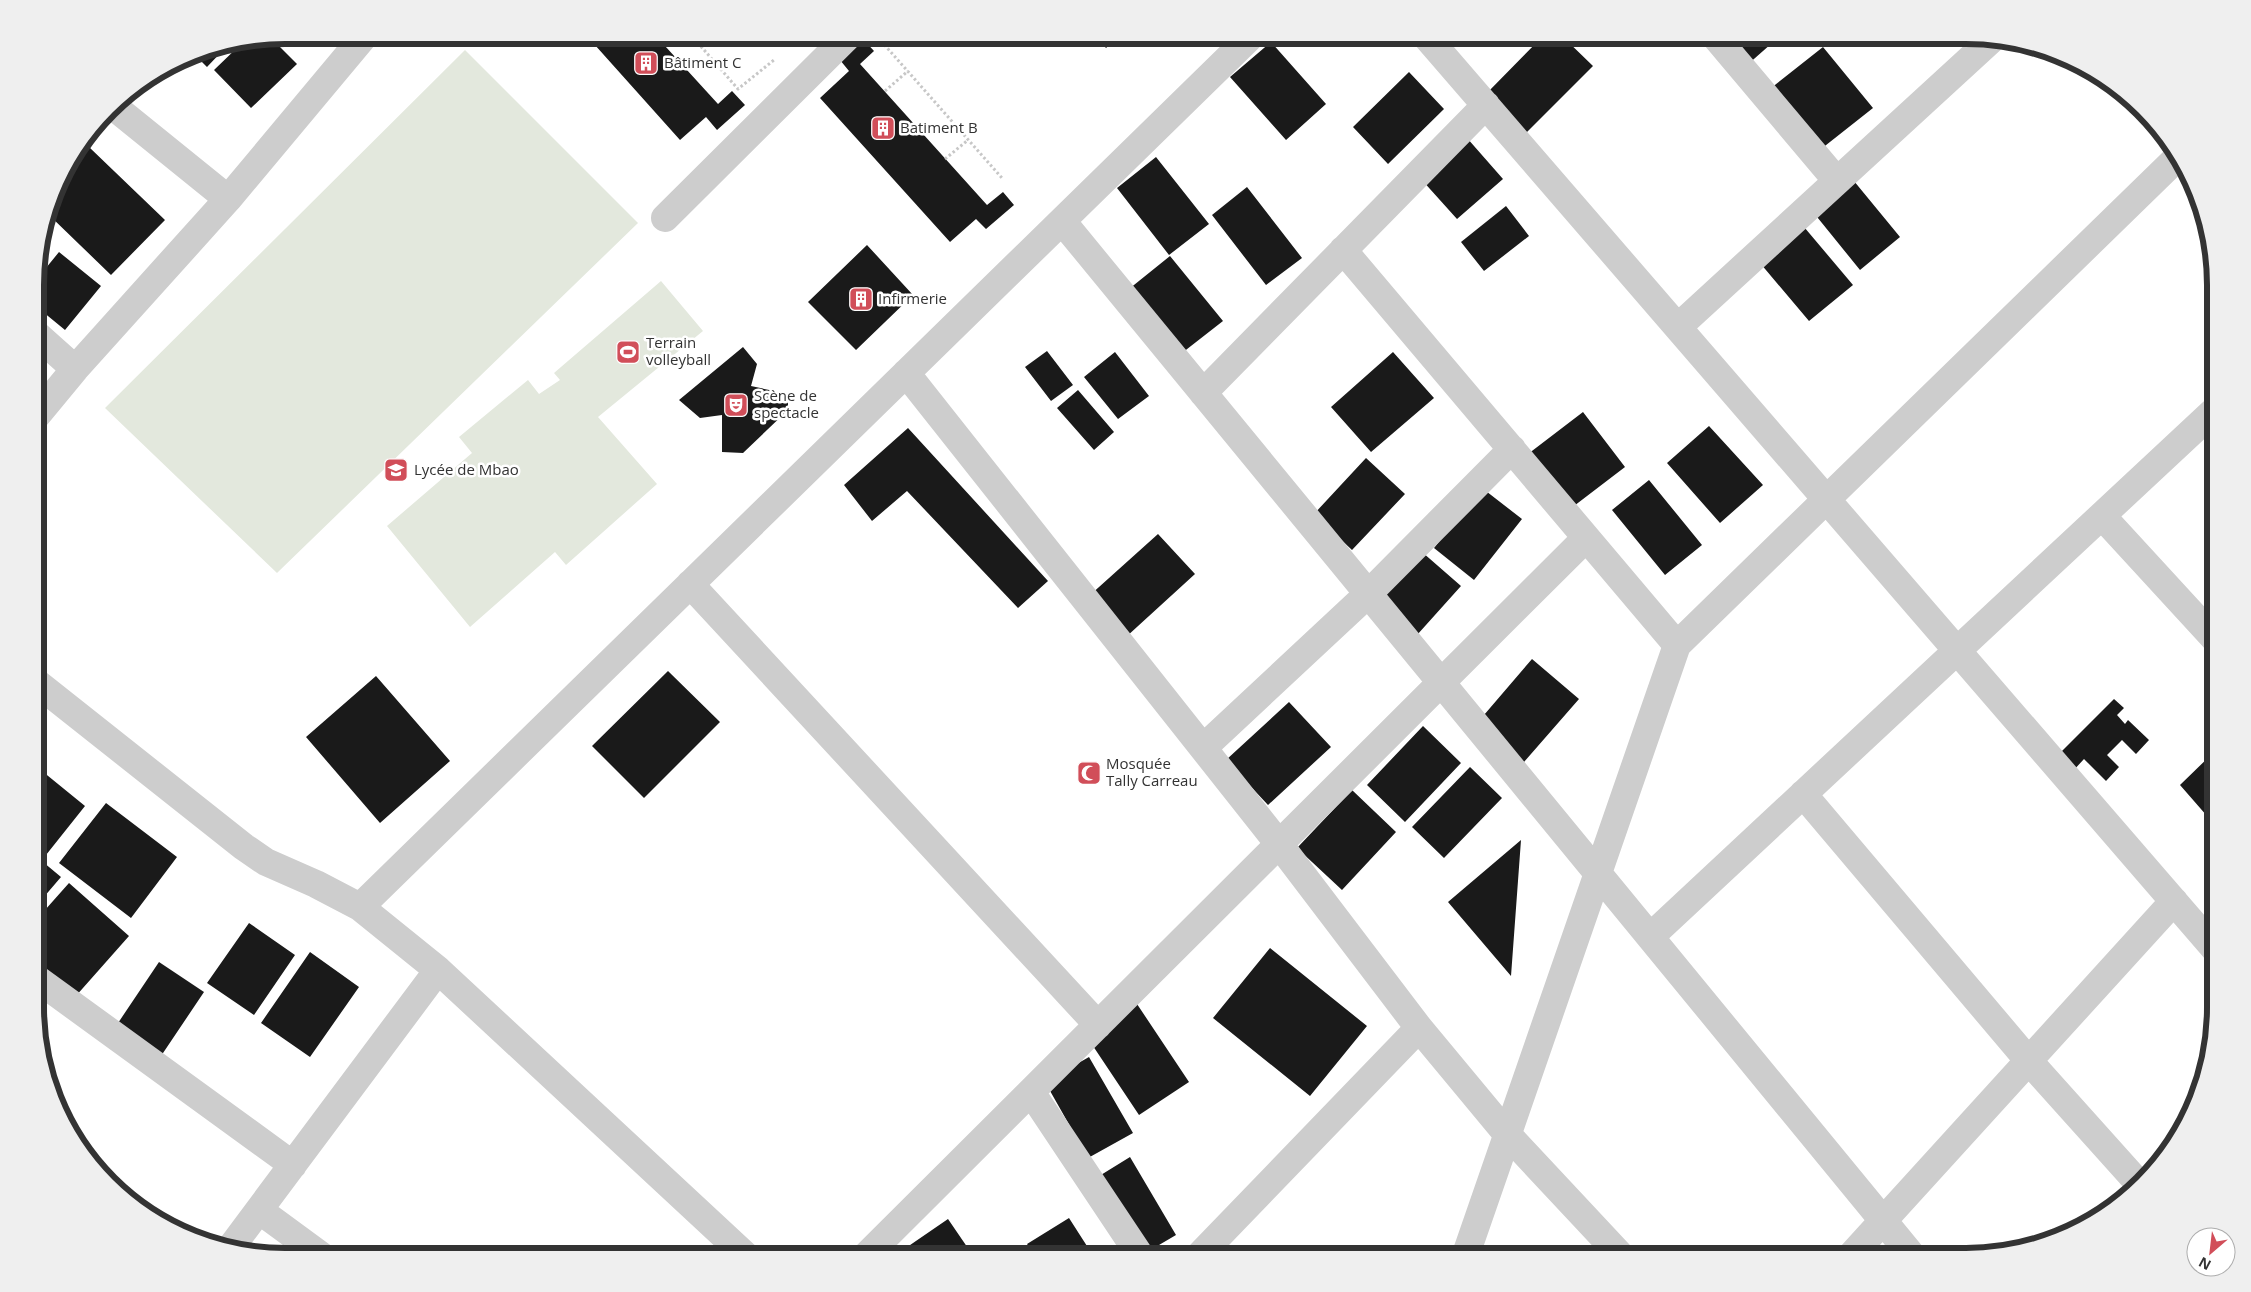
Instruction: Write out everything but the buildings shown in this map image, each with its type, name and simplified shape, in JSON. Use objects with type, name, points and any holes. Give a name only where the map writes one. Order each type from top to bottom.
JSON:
[{"type":"street","points":[[44,407],[75,369],[228,199],[357,44]]},
{"type":"street","points":[[665,218],[840,44]]},
{"type":"street","points":[[360,907],[1243,44]]},
{"type":"street","points":[[1434,44],[2207,939]]},
{"type":"street","points":[[1722,44],[1836,181]]},
{"type":"street","points":[[1678,327],[1986,44]]},
{"type":"street","points":[[1203,393],[1486,105]]},
{"type":"street","points":[[118,110],[228,199]]},
{"type":"street","points":[[1468,1248],[1677,645],[2173,161]]},
{"type":"street","points":[[1062,221],[1907,1248]]},
{"type":"street","points":[[1343,250],[1677,645]]},
{"type":"street","points":[[44,341],[75,369]]},
{"type":"street","points":[[906,373],[1279,844],[1419,1028],[1507,1134],[1614,1248]]},
{"type":"street","points":[[1650,937],[2207,418]]},
{"type":"street","points":[[1203,748],[1368,594],[1512,449]]},
{"type":"street","points":[[2102,516],[2207,629]]},
{"type":"street","points":[[874,1248],[1586,538]]},
{"type":"street","points":[[690,584],[1098,1024]]},
{"type":"street","points":[[44,689],[244,847],[266,862],[316,884],[360,907],[438,970],[727,1248]]},
{"type":"street","points":[[1803,794],[2028,1060],[2135,1180]]},
{"type":"street","points":[[1857,1248],[2174,901]]},
{"type":"street","points":[[234,1243],[438,970]]},
{"type":"street","points":[[44,983],[292,1165]]},
{"type":"street","points":[[1214,1248],[1419,1028]]},
{"type":"street","points":[[1030,1092],[1135,1248]]},
{"type":"street","points":[[259,1210],[311,1248]]},
{"type":"path","points":[[699,44],[738,90],[778,57]]},
{"type":"path","points":[[884,44],[1002,178]]},
{"type":"path","points":[[885,91],[908,71]]},
{"type":"path","points":[[945,159],[968,140]]},
{"type":"shaded area","points":[[465,50],[638,223],[277,573],[105,408]]},
{"type":"shaded area","points":[[661,281],[703,331],[598,417],[657,484],[566,565],[555,552],[470,627],[387,526],[472,453],[459,437],[528,380],[539,394],[560,380],[554,373]]},
{"type":"place","name":"Bâtiment C","points":[[646,63]]},
{"type":"place","name":"Batiment B","points":[[883,128]]},
{"type":"place","name":"Infirmerie","points":[[861,299]]},
{"type":"place","name":"Terrain volleyball","points":[[628,352]]},
{"type":"place","name":"Scène de spectacle","points":[[736,405]]},
{"type":"place","name":"Lycée de Mbao","points":[[396,470]]},
{"type":"place","name":"Mosquée Tally Carreau","points":[[1089,773]]}]
